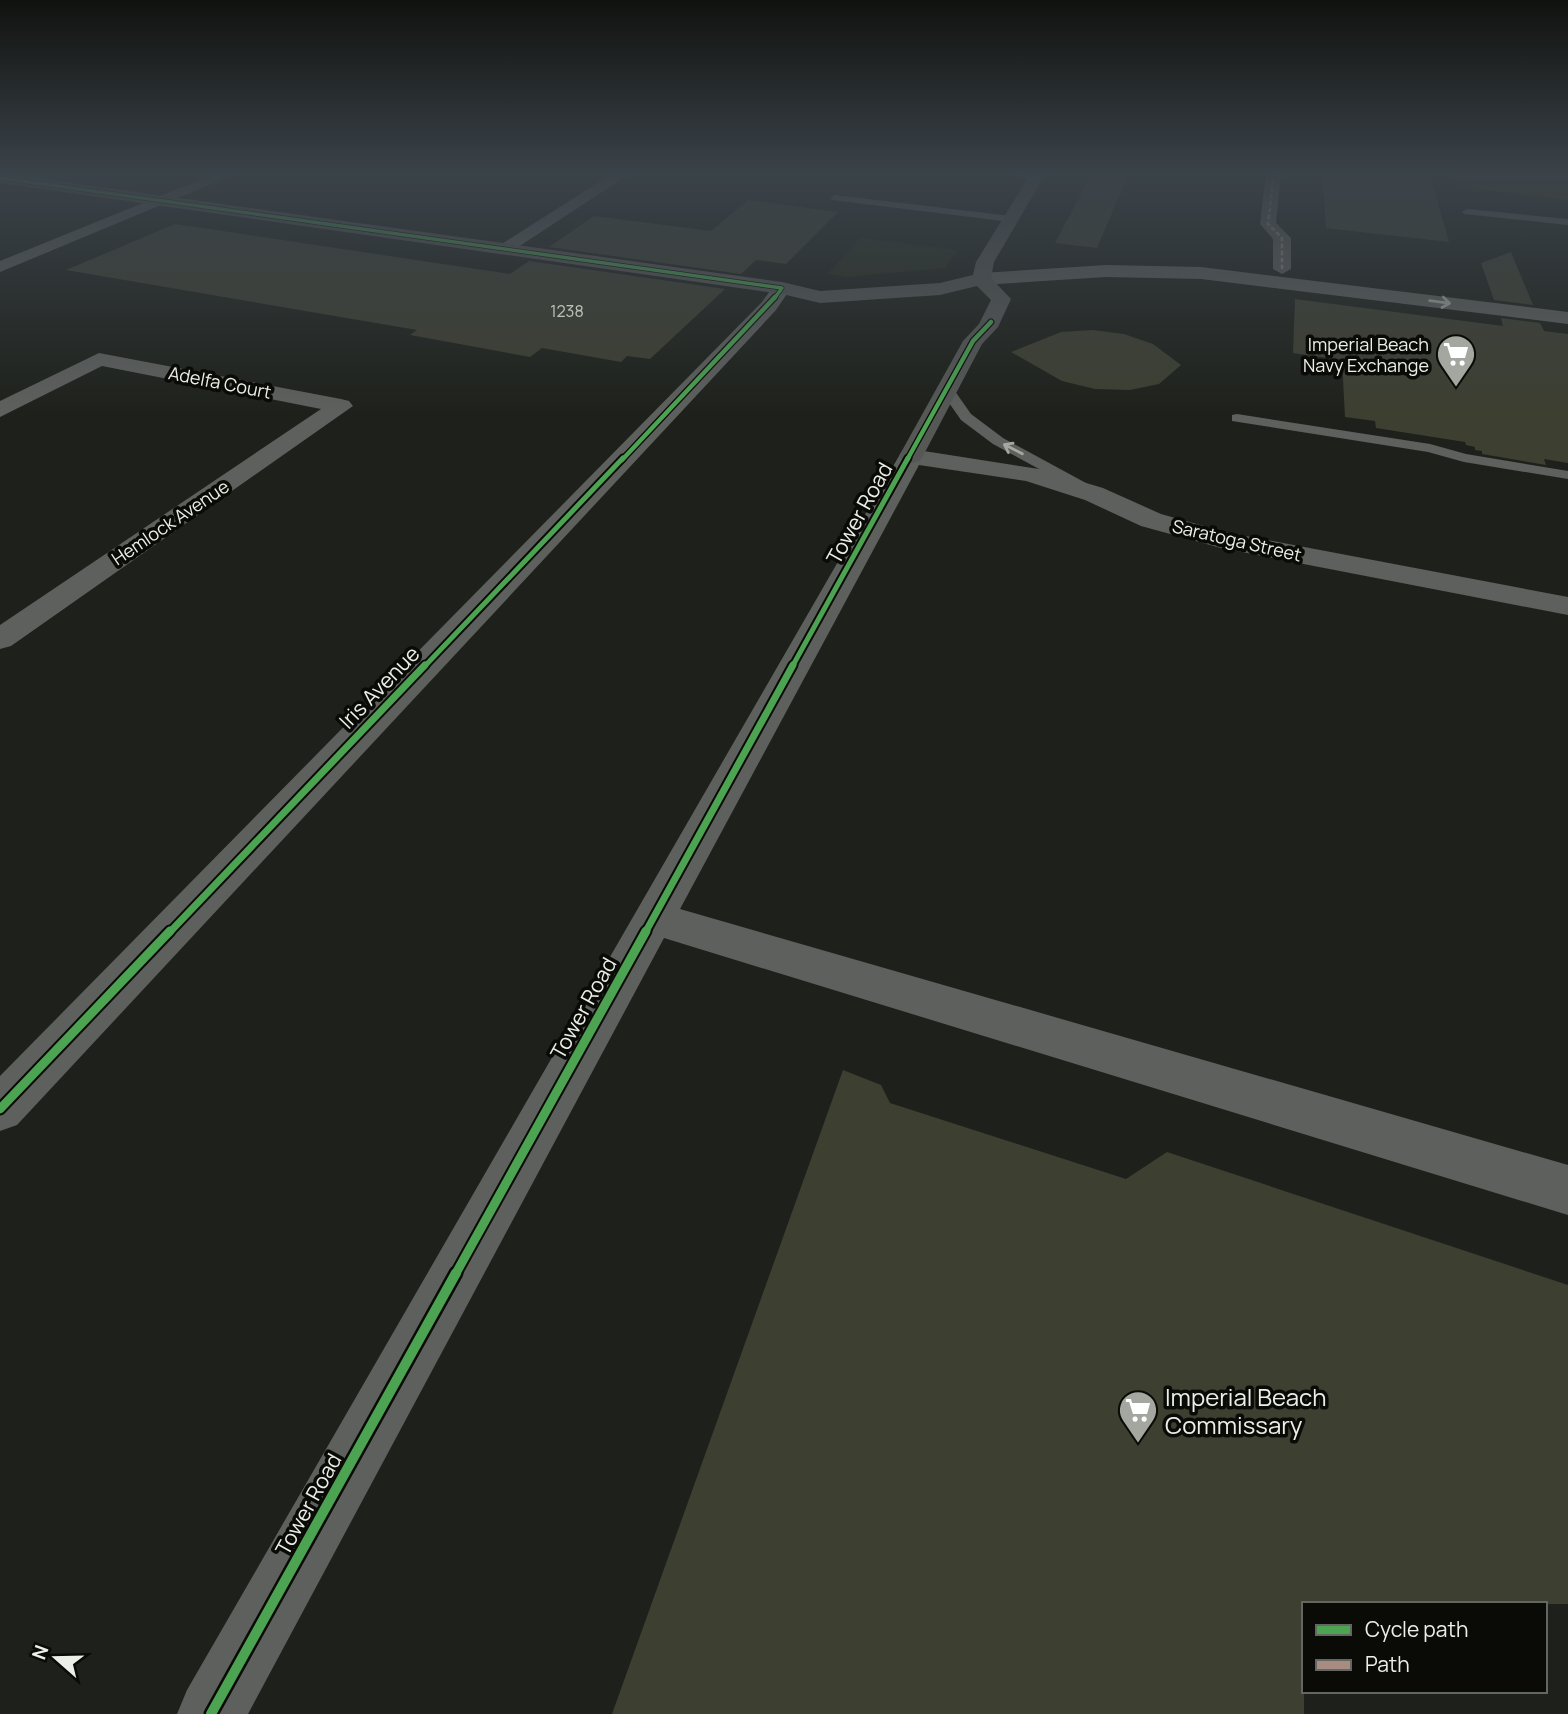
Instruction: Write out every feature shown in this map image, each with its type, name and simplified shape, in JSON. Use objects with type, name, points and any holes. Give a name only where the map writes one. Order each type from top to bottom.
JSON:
[{"type":"main road","points":[[532,253],[782,288],[820,297],[919,304],[952,311],[973,341]]},
{"type":"main road","points":[[952,311],[981,279],[985,262],[991,253]]},
{"type":"main road","points":[[782,288],[981,279]]},
{"type":"main road","points":[[820,297],[940,289],[981,279]]},
{"type":"main road","name":"Tower Road","points":[[911,456],[973,341],[990,322],[1001,299],[981,279]]},
{"type":"street","points":[[0,267],[35,253]]},
{"type":"street","points":[[1282,253],[1282,269]]},
{"type":"street","points":[[981,279],[1106,271],[1201,273],[1568,318]]},
{"type":"street","name":"Iris Avenue","points":[[0,1109],[769,306],[782,288]]},
{"type":"street","name":"Adelfa Court","points":[[0,410],[99,359],[341,406]]},
{"type":"street","name":"Hemlock Avenue","points":[[0,639],[341,406]]},
{"type":"street","name":"Saratoga Street","points":[[911,456],[1030,474],[1094,494],[1151,520],[1222,540],[1568,606]]},
{"type":"street","name":"Tower Road","points":[[211,1714],[911,456]]},
{"type":"street","points":[[652,918],[1568,1190]]},
{"type":"lane","points":[[947,390],[966,417],[998,441],[1094,494]]},
{"type":"lane","points":[[1237,418],[1430,448],[1464,458],[1568,475]]},
{"type":"shaded area","points":[[847,253],[956,253],[945,268],[847,277],[828,274]]},
{"type":"building","points":[[106,253],[369,253],[510,274],[529,261],[725,289],[650,359],[627,356],[621,362],[542,348],[530,357],[410,335],[417,330],[66,270]]},
{"type":"building","points":[[592,253],[797,253],[786,264],[756,260],[741,274]]},
{"type":"building","points":[[1511,253],[1533,305],[1494,300],[1481,263]]},
{"type":"building","name":"Imperial Beach Navy Exchange","points":[[1295,299],[1503,326],[1501,318],[1540,323],[1544,331],[1568,334],[1568,463],[1544,459],[1546,465],[1482,454],[1482,451],[1475,450],[1475,447],[1466,445],[1465,442],[1376,428],[1375,421],[1345,417],[1342,360],[1293,353]]},
{"type":"building","points":[[1092,330],[1124,334],[1153,344],[1181,365],[1159,384],[1130,390],[1095,389],[1062,381],[1011,352],[1061,332]]},
{"type":"building","name":"Imperial Beach Commissary","points":[[843,1070],[881,1085],[890,1103],[1126,1179],[1167,1152],[1568,1285],[1568,1604],[1302,1602],[1304,1714],[612,1714]]},
{"type":"marked path","points":[[1282,253],[1282,269]]},
{"type":"cycle path","points":[[0,1109],[769,306],[782,288],[533,253]]},
{"type":"cycle path","points":[[211,1714],[973,341],[991,322]]},
{"type":"place","name":"Imperial Beach Navy Exchange","points":[[1456,388]]},
{"type":"place","name":"Imperial Beach Commissary","points":[[1138,1444]]}]
